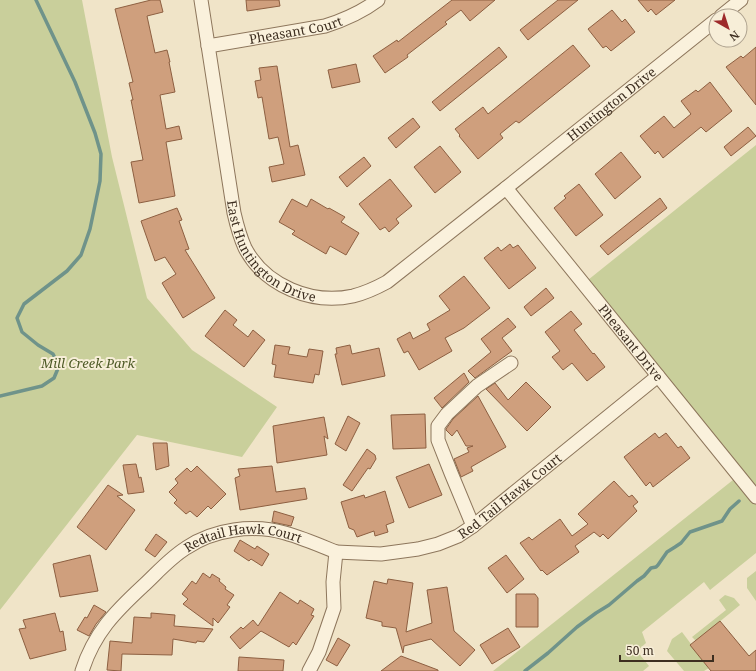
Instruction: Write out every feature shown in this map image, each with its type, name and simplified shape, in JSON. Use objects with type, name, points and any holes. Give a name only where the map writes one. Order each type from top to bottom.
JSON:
[{"type":"street","name":"East Huntington Drive","points":[[201,0],[238,230],[245,248],[253,260],[264,272],[280,284],[298,293],[309,296],[330,298],[361,294],[379,286],[392,277],[506,188]]},
{"type":"street","name":"Pheasant Court","points":[[208,46],[325,26],[360,12],[378,0]]},
{"type":"street","points":[[731,8],[741,0]]},
{"type":"street","name":"Huntington Drive","points":[[506,188],[708,26]]},
{"type":"street","name":"Pheasant Drive","points":[[506,188],[756,497]]},
{"type":"street","points":[[473,526],[450,473],[438,440],[438,426],[447,414],[476,386],[511,363]]},
{"type":"street","name":"Red Tail Hawk Court","points":[[336,552],[381,554],[418,549],[438,544],[458,536],[473,526],[658,376]]},
{"type":"street","name":"Redtail Hawk Court","points":[[82,671],[88,653],[94,642],[121,606],[181,551],[201,539],[229,531],[262,529],[285,533],[336,552]]},
{"type":"street","points":[[309,671],[319,652],[334,608],[333,582],[336,552]]},
{"type":"green space","name":"Mill Creek Park","points":[[0,0],[82,0],[112,157],[147,298],[192,350],[277,407],[242,457],[137,435],[0,610]]},
{"type":"green space","points":[[756,145],[756,553],[710,590],[704,582],[642,632],[646,643],[637,651],[649,666],[643,671],[493,671],[738,476],[583,284]]},
{"type":"green space","points":[[756,571],[756,601],[747,588],[747,578]]},
{"type":"green space","points":[[725,595],[734,598],[740,605],[696,641],[692,637],[726,610],[719,600]]},
{"type":"green space","points":[[682,632],[709,668],[704,671],[684,671],[667,651],[672,639]]},
{"type":"building","points":[[151,0],[160,0],[163,12],[147,16],[155,53],[167,50],[175,92],[160,95],[166,129],[179,126],[182,139],[166,142],[175,196],[139,203],[131,162],[143,160],[131,100],[133,100],[129,83],[133,82],[115,9]]},
{"type":"building","points":[[246,0],[279,0],[280,6],[247,11]]},
{"type":"building","points":[[452,0],[495,0],[470,21],[461,10],[445,22],[447,24],[407,55],[408,57],[385,73],[373,56],[397,40],[398,42]]},
{"type":"building","points":[[558,0],[578,0],[528,40],[520,30]]},
{"type":"building","points":[[638,0],[675,0],[656,15],[651,9],[648,12]]},
{"type":"building","points":[[612,10],[622,22],[625,19],[635,32],[611,51],[606,46],[603,48],[588,29]]},
{"type":"building","points":[[573,45],[590,66],[519,123],[516,121],[500,134],[503,138],[478,159],[455,129],[483,107],[488,114]]},
{"type":"building","points":[[499,47],[507,57],[440,111],[432,102]]},
{"type":"building","points":[[756,47],[756,105],[726,67],[741,56],[743,58]]},
{"type":"building","points":[[356,64],[360,82],[332,88],[328,70]]},
{"type":"building","points":[[277,66],[290,147],[298,145],[305,175],[272,182],[269,167],[284,164],[278,137],[269,139],[262,97],[258,98],[255,81],[261,80],[259,68]]},
{"type":"building","points":[[710,82],[732,111],[706,132],[701,127],[663,158],[658,151],[655,154],[640,136],[664,116],[674,128],[691,114],[681,101],[696,90],[698,92]]},
{"type":"building","points":[[413,118],[420,127],[396,148],[388,138]]},
{"type":"building","points":[[748,127],[756,136],[731,156],[724,147]]},
{"type":"building","points":[[440,146],[461,172],[435,193],[414,167]]},
{"type":"building","points":[[621,152],[641,177],[615,199],[595,174]]},
{"type":"building","points":[[364,157],[371,166],[347,187],[339,177]]},
{"type":"building","points":[[390,179],[412,206],[396,219],[399,223],[389,232],[385,227],[380,230],[359,204]]},
{"type":"building","points":[[579,184],[603,215],[576,236],[554,208],[566,198],[564,196]]},
{"type":"building","points":[[660,198],[667,208],[608,255],[600,246]]},
{"type":"building","points":[[292,199],[307,207],[311,199],[345,217],[341,222],[359,233],[346,255],[330,246],[326,254],[292,234],[295,231],[279,222]]},
{"type":"building","points":[[177,208],[182,220],[179,221],[189,249],[185,250],[215,298],[183,318],[162,283],[176,274],[165,257],[155,261],[141,221]]},
{"type":"building","points":[[510,244],[513,248],[518,245],[536,268],[509,289],[484,258],[498,247],[501,251]]},
{"type":"building","points":[[464,276],[490,308],[464,328],[445,338],[452,351],[419,370],[408,351],[404,353],[397,339],[410,332],[413,339],[430,330],[427,324],[450,310],[439,296]]},
{"type":"building","points":[[546,288],[554,298],[531,316],[524,307]]},
{"type":"building","points":[[225,310],[237,320],[233,325],[248,337],[253,330],[265,340],[244,367],[205,336]]},
{"type":"building","points":[[571,311],[582,324],[574,330],[605,367],[587,381],[572,363],[563,370],[552,357],[560,351],[545,332]]},
{"type":"building","points":[[508,318],[516,327],[502,338],[512,351],[475,378],[468,371],[491,352],[481,339]]},
{"type":"building","points":[[275,345],[290,347],[288,354],[307,357],[309,349],[323,351],[319,375],[315,374],[313,383],[274,377],[276,365],[272,364]]},
{"type":"building","points":[[350,345],[352,354],[379,348],[385,376],[342,385],[335,354],[337,354],[336,348]]},
{"type":"building","points":[[464,373],[469,382],[442,408],[434,398]]},
{"type":"building","points":[[526,382],[551,407],[527,431],[486,389],[495,383],[508,400]]},
{"type":"building","points":[[478,396],[506,447],[471,467],[473,471],[461,477],[454,459],[469,452],[467,448],[473,446],[466,446],[457,430],[452,436],[446,429],[453,419]]},
{"type":"building","points":[[425,414],[426,448],[393,449],[391,415]]},
{"type":"building","points":[[348,416],[360,423],[346,451],[335,444]]},
{"type":"building","points":[[324,417],[328,439],[324,436],[327,455],[277,463],[273,426]]},
{"type":"building","points":[[655,433],[659,438],[666,433],[678,448],[681,446],[690,458],[653,487],[650,482],[646,486],[624,457]]},
{"type":"building","points":[[153,443],[167,443],[169,466],[156,470]]},
{"type":"building","points":[[367,449],[375,455],[376,459],[352,491],[343,485]]},
{"type":"building","points":[[136,464],[139,478],[141,477],[144,492],[128,494],[123,465]]},
{"type":"building","points":[[429,464],[442,495],[409,508],[396,477]]},
{"type":"building","points":[[197,466],[226,494],[211,509],[208,506],[197,517],[190,511],[186,514],[174,503],[177,500],[169,492],[178,483],[175,479],[187,468],[191,472]]},
{"type":"building","points":[[272,466],[276,492],[305,488],[307,499],[240,510],[235,478],[240,476],[238,469]]},
{"type":"building","points":[[614,481],[629,497],[632,495],[638,502],[633,506],[637,511],[608,539],[603,534],[600,537],[594,532],[575,546],[579,552],[547,575],[542,570],[541,571],[520,543],[529,537],[532,540],[560,519],[572,536],[588,524],[578,514]]},
{"type":"building","points":[[108,485],[123,495],[117,496],[135,510],[106,550],[77,527]]},
{"type":"building","points":[[385,491],[394,522],[386,525],[388,532],[375,536],[374,531],[357,537],[354,530],[349,528],[341,502],[364,495],[365,498]]},
{"type":"building","points":[[274,511],[294,517],[291,526],[272,522]]},
{"type":"building","points":[[156,534],[167,542],[155,557],[145,550]]},
{"type":"building","points":[[240,540],[255,549],[257,546],[269,554],[262,566],[251,559],[249,561],[234,551]]},
{"type":"building","points":[[90,555],[98,591],[60,597],[53,564]]},
{"type":"building","points":[[506,555],[524,579],[507,593],[488,568]]},
{"type":"building","points":[[203,573],[210,578],[212,574],[220,579],[219,581],[226,587],[225,589],[234,595],[227,605],[230,607],[218,623],[213,618],[213,626],[183,604],[188,599],[182,594],[192,581],[196,584]]},
{"type":"building","points":[[388,579],[413,583],[406,632],[432,623],[427,590],[447,587],[454,631],[475,650],[460,666],[431,639],[404,646],[403,653],[396,628],[382,626],[382,622],[366,618],[374,581],[387,584]]},
{"type":"building","points":[[280,592],[298,604],[300,600],[314,609],[311,615],[314,616],[296,645],[293,642],[289,647],[261,631],[240,649],[230,637],[241,627],[243,629],[253,620],[258,626]]},
{"type":"building","points":[[516,594],[535,594],[538,598],[538,627],[516,627]]},
{"type":"building","points":[[94,605],[106,612],[96,624],[89,636],[77,630],[85,617],[87,618]]},
{"type":"building","points":[[55,613],[60,632],[63,631],[66,650],[30,659],[19,629],[26,628],[23,620]]},
{"type":"building","points":[[151,613],[175,615],[174,626],[213,629],[204,642],[197,641],[196,643],[173,639],[172,655],[122,654],[121,671],[107,670],[110,641],[132,643],[134,617],[151,618]]},
{"type":"building","points":[[720,621],[749,656],[756,650],[756,671],[711,671],[690,645]]},
{"type":"building","points":[[508,628],[520,647],[492,664],[480,645]]},
{"type":"building","points":[[338,638],[350,645],[337,666],[326,660]]},
{"type":"building","points":[[401,656],[438,670],[438,671],[381,671]]},
{"type":"building","points":[[239,657],[284,660],[283,671],[238,671]]},
{"type":"waterway","points":[[0,396],[42,386],[54,378],[59,366],[53,354],[38,345],[22,332],[17,318],[24,304],[67,271],[81,255],[90,229],[100,181],[101,154],[95,133],[75,82],[36,0]]},
{"type":"waterway","points":[[525,671],[577,627],[609,605],[644,576],[651,568],[656,567],[667,552],[681,543],[690,532],[722,521],[730,509],[739,501]]}]
